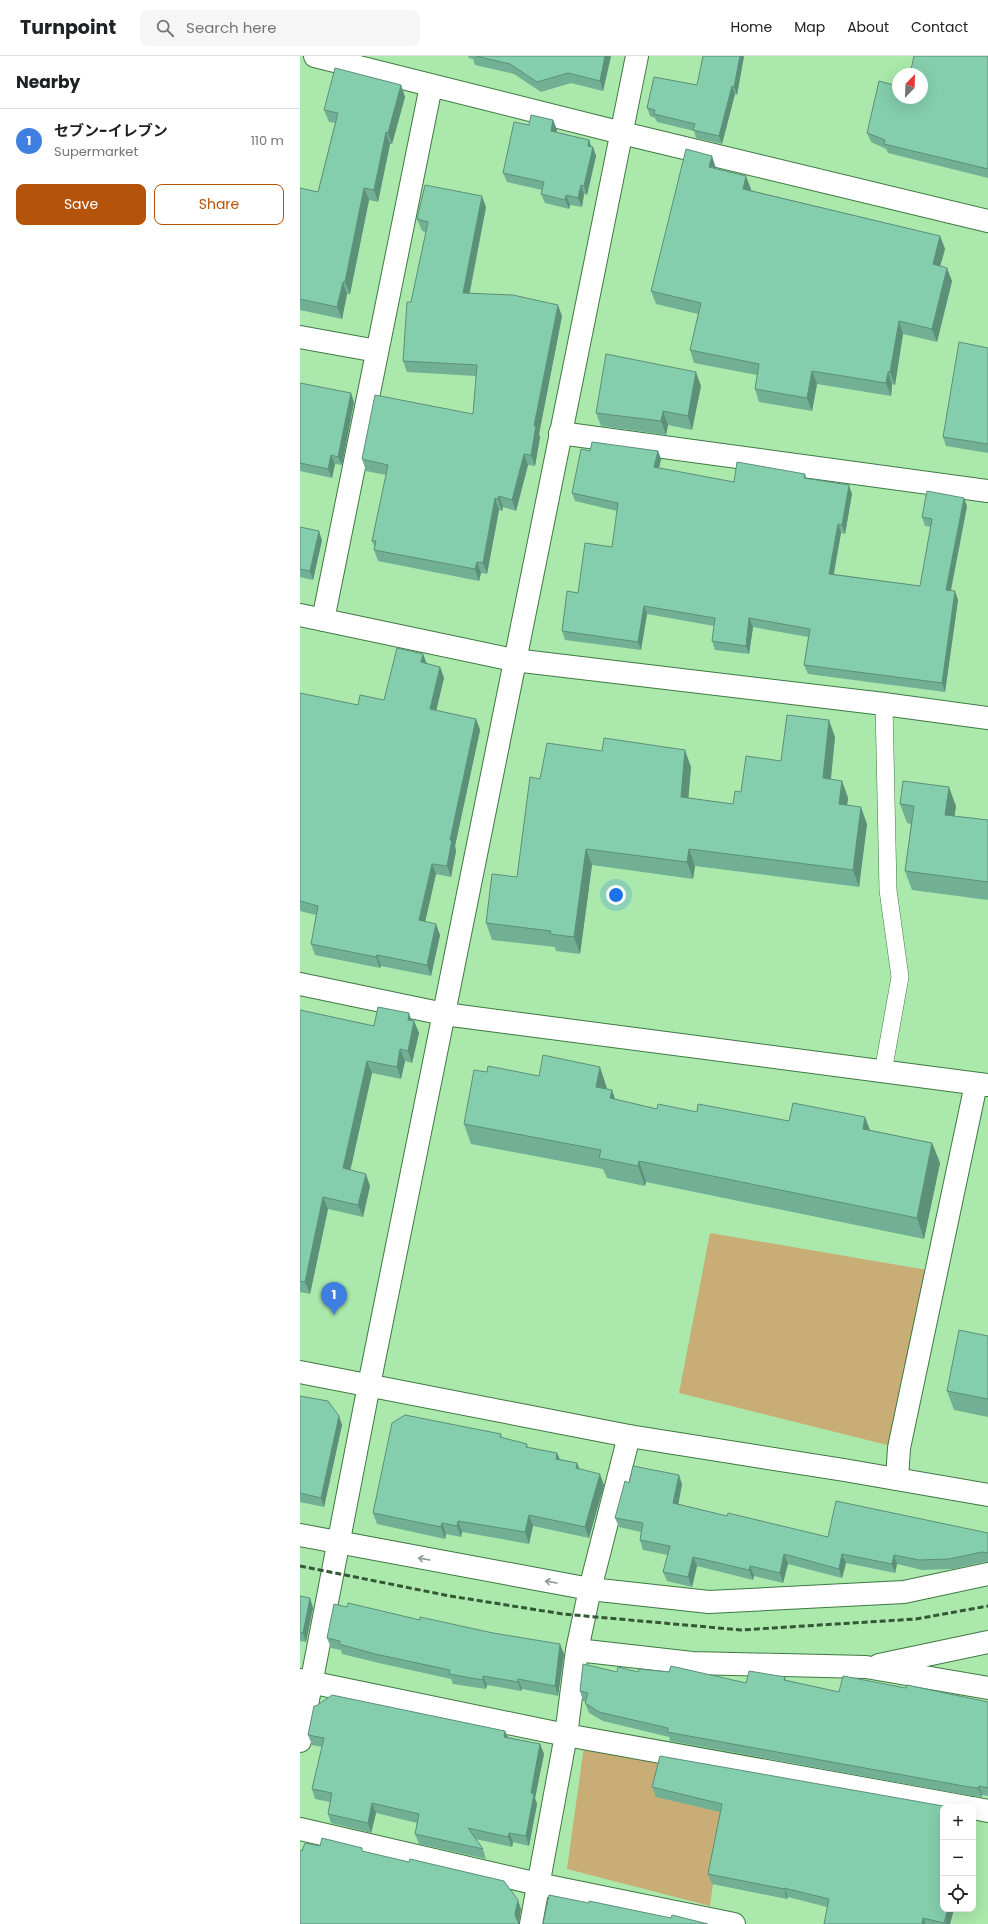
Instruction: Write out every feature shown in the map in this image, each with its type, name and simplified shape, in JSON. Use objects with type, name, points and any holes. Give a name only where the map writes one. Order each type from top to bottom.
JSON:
[{"type":"street","points":[[315,56],[622,133],[988,221]]},
{"type":"street","points":[[300,1741],[306,1681],[339,1543],[369,1385],[514,660],[637,56]]},
{"type":"street","points":[[323,620],[376,351],[432,86]]},
{"type":"street","points":[[300,337],[376,351]]},
{"type":"street","points":[[560,433],[988,492]]},
{"type":"street","points":[[300,615],[514,660],[884,704],[988,718]]},
{"type":"street","points":[[300,984],[444,1014],[982,1084],[899,1448],[897,1479]]},
{"type":"street","points":[[300,1372],[629,1436],[988,1495]]},
{"type":"street","points":[[530,1924],[566,1735],[577,1650],[590,1589],[629,1436]]},
{"type":"street","points":[[300,1535],[590,1589],[709,1602],[904,1592],[988,1574]]},
{"type":"street","points":[[866,1667],[988,1642]]},
{"type":"street","points":[[577,1650],[692,1663],[866,1667],[988,1688]]},
{"type":"street","points":[[306,1681],[566,1735],[950,1804]]},
{"type":"street","points":[[976,1809],[988,1811]]},
{"type":"street","points":[[300,1829],[538,1884],[734,1924]]},
{"type":"lane","points":[[883,1072],[900,977],[888,890],[884,704]]},
{"type":"shaded area","points":[[710,1233],[927,1270],[899,1448],[679,1393]]},
{"type":"shaded area","points":[[584,1746],[728,1775],[710,1906],[567,1869]]},
{"type":"building","points":[[476,56],[605,56],[600,81],[568,73],[537,82],[510,64]]},
{"type":"building","points":[[703,56],[740,56],[734,87],[732,86],[719,136],[693,130],[695,124],[654,114],[655,110],[647,108],[654,77],[697,85]]},
{"type":"building","points":[[914,56],[988,56],[988,169],[884,144],[885,140],[867,133],[879,81],[892,84],[892,104],[928,104],[928,68],[911,68]]},
{"type":"building","points":[[335,68],[401,85],[388,133],[386,132],[374,190],[364,188],[345,282],[343,282],[337,307],[300,299],[300,188],[318,192],[338,113],[324,110]]},
{"type":"building","points":[[531,115],[553,120],[551,131],[589,140],[588,146],[593,147],[584,186],[581,185],[578,198],[566,195],[565,200],[541,194],[544,182],[503,173],[514,122],[529,125]]},
{"type":"building","points":[[686,149],[712,156],[709,167],[746,176],[743,189],[940,236],[933,264],[947,268],[932,329],[899,321],[890,372],[888,372],[886,383],[812,371],[807,398],[755,389],[759,364],[690,350],[701,303],[651,291]]},
{"type":"building","points":[[425,185],[482,196],[463,293],[513,295],[558,305],[534,426],[536,426],[531,455],[524,454],[512,500],[499,496],[498,499],[495,498],[483,563],[477,562],[475,569],[374,550],[376,541],[372,541],[388,465],[362,459],[375,395],[473,414],[477,365],[403,361],[407,302],[411,302],[428,222],[417,219]]},
{"type":"building","points":[[959,342],[988,348],[988,444],[943,437]]},
{"type":"building","points":[[606,354],[696,372],[688,416],[663,411],[661,421],[596,413]]},
{"type":"building","points":[[300,383],[351,393],[338,457],[331,455],[328,469],[300,463]]},
{"type":"building","points":[[592,442],[658,451],[654,467],[734,482],[737,462],[805,474],[804,478],[849,485],[842,525],[838,524],[829,574],[920,586],[932,519],[922,517],[927,491],[964,498],[946,590],[955,591],[942,683],[804,665],[810,629],[749,618],[746,646],[712,641],[715,618],[644,606],[638,642],[562,631],[567,591],[578,593],[585,543],[612,547],[618,503],[572,493],[581,449],[590,451]]},
{"type":"building","points":[[300,527],[319,531],[310,571],[300,569]]},
{"type":"building","points":[[397,648],[423,654],[421,662],[440,667],[430,709],[476,719],[450,840],[452,840],[447,866],[432,864],[419,920],[436,924],[427,965],[377,955],[376,957],[311,944],[318,906],[300,901],[300,693],[358,705],[360,695],[384,700]]},
{"type":"building","points":[[787,715],[829,720],[823,778],[842,781],[839,804],[861,807],[853,870],[689,849],[687,862],[586,849],[574,937],[550,934],[551,931],[486,923],[492,874],[517,877],[530,777],[540,779],[547,743],[602,751],[604,738],[685,750],[681,797],[733,804],[735,791],[741,792],[746,756],[781,761]]},
{"type":"building","points":[[903,781],[949,787],[945,815],[988,820],[988,882],[905,871],[914,806],[900,804]]},
{"type":"building","points":[[378,1007],[409,1013],[408,1020],[414,1021],[408,1051],[400,1049],[397,1067],[367,1061],[343,1168],[366,1174],[358,1205],[323,1197],[305,1282],[300,1281],[300,1010],[374,1026]]},
{"type":"building","points":[[543,1055],[600,1067],[596,1087],[612,1090],[610,1098],[657,1109],[658,1104],[697,1112],[698,1104],[789,1121],[793,1103],[865,1117],[863,1129],[932,1143],[917,1218],[639,1161],[638,1166],[599,1158],[601,1150],[464,1124],[474,1070],[487,1072],[488,1066],[539,1076]]},
{"type":"building","points":[[959,1330],[988,1336],[988,1399],[947,1391]]},
{"type":"building","points":[[300,1396],[328,1401],[339,1416],[321,1498],[300,1493]]},
{"type":"building","points":[[405,1415],[501,1434],[500,1437],[527,1444],[526,1447],[557,1453],[556,1459],[577,1463],[576,1468],[600,1474],[585,1527],[529,1515],[525,1532],[458,1521],[457,1526],[442,1523],[441,1527],[373,1513],[392,1423]]},
{"type":"building","points":[[633,1466],[679,1475],[673,1503],[727,1516],[728,1513],[828,1537],[836,1501],[988,1533],[988,1553],[982,1552],[949,1559],[919,1560],[894,1555],[892,1564],[842,1554],[839,1569],[784,1554],[780,1573],[750,1566],[749,1570],[693,1557],[688,1577],[663,1572],[670,1546],[640,1540],[643,1523],[615,1518],[625,1481],[629,1483]]},
{"type":"building","points":[[300,1596],[310,1598],[303,1633],[300,1632]]},
{"type":"building","points":[[348,1603],[420,1620],[420,1617],[493,1633],[560,1644],[555,1686],[518,1679],[518,1682],[483,1676],[483,1680],[449,1674],[450,1670],[375,1654],[339,1644],[340,1641],[327,1638],[334,1604],[347,1607]]},
{"type":"building","points":[[583,1664],[617,1672],[618,1667],[638,1672],[639,1669],[669,1672],[671,1666],[746,1683],[749,1671],[785,1677],[784,1680],[839,1692],[843,1676],[906,1688],[907,1685],[988,1702],[988,1788],[979,1786],[978,1788],[969,1787],[667,1732],[668,1728],[599,1712],[585,1703],[588,1693],[580,1691]]},
{"type":"building","points":[[332,1695],[505,1731],[504,1737],[540,1744],[531,1793],[534,1794],[526,1836],[509,1833],[508,1837],[468,1828],[483,1849],[415,1834],[419,1814],[372,1803],[368,1823],[328,1814],[332,1793],[312,1789],[324,1738],[308,1735],[314,1706]]},
{"type":"building","points":[[660,1756],[940,1805],[940,1912],[947,1912],[944,1923],[923,1918],[922,1924],[824,1924],[829,1899],[784,1888],[708,1874],[722,1804],[652,1787]]},
{"type":"building","points":[[322,1838],[362,1848],[362,1851],[409,1862],[410,1859],[504,1881],[518,1900],[515,1913],[519,1924],[300,1924],[300,1850],[302,1851],[305,1843],[320,1846]]},
{"type":"building","points":[[549,1895],[589,1903],[589,1901],[671,1918],[672,1915],[708,1924],[543,1924]]},
{"type":"railway","points":[[300,1566],[450,1596],[563,1614],[741,1630],[916,1619],[988,1606]]},
{"type":"place","name":"セブン-イレブン","points":[[334,1315]]}]
